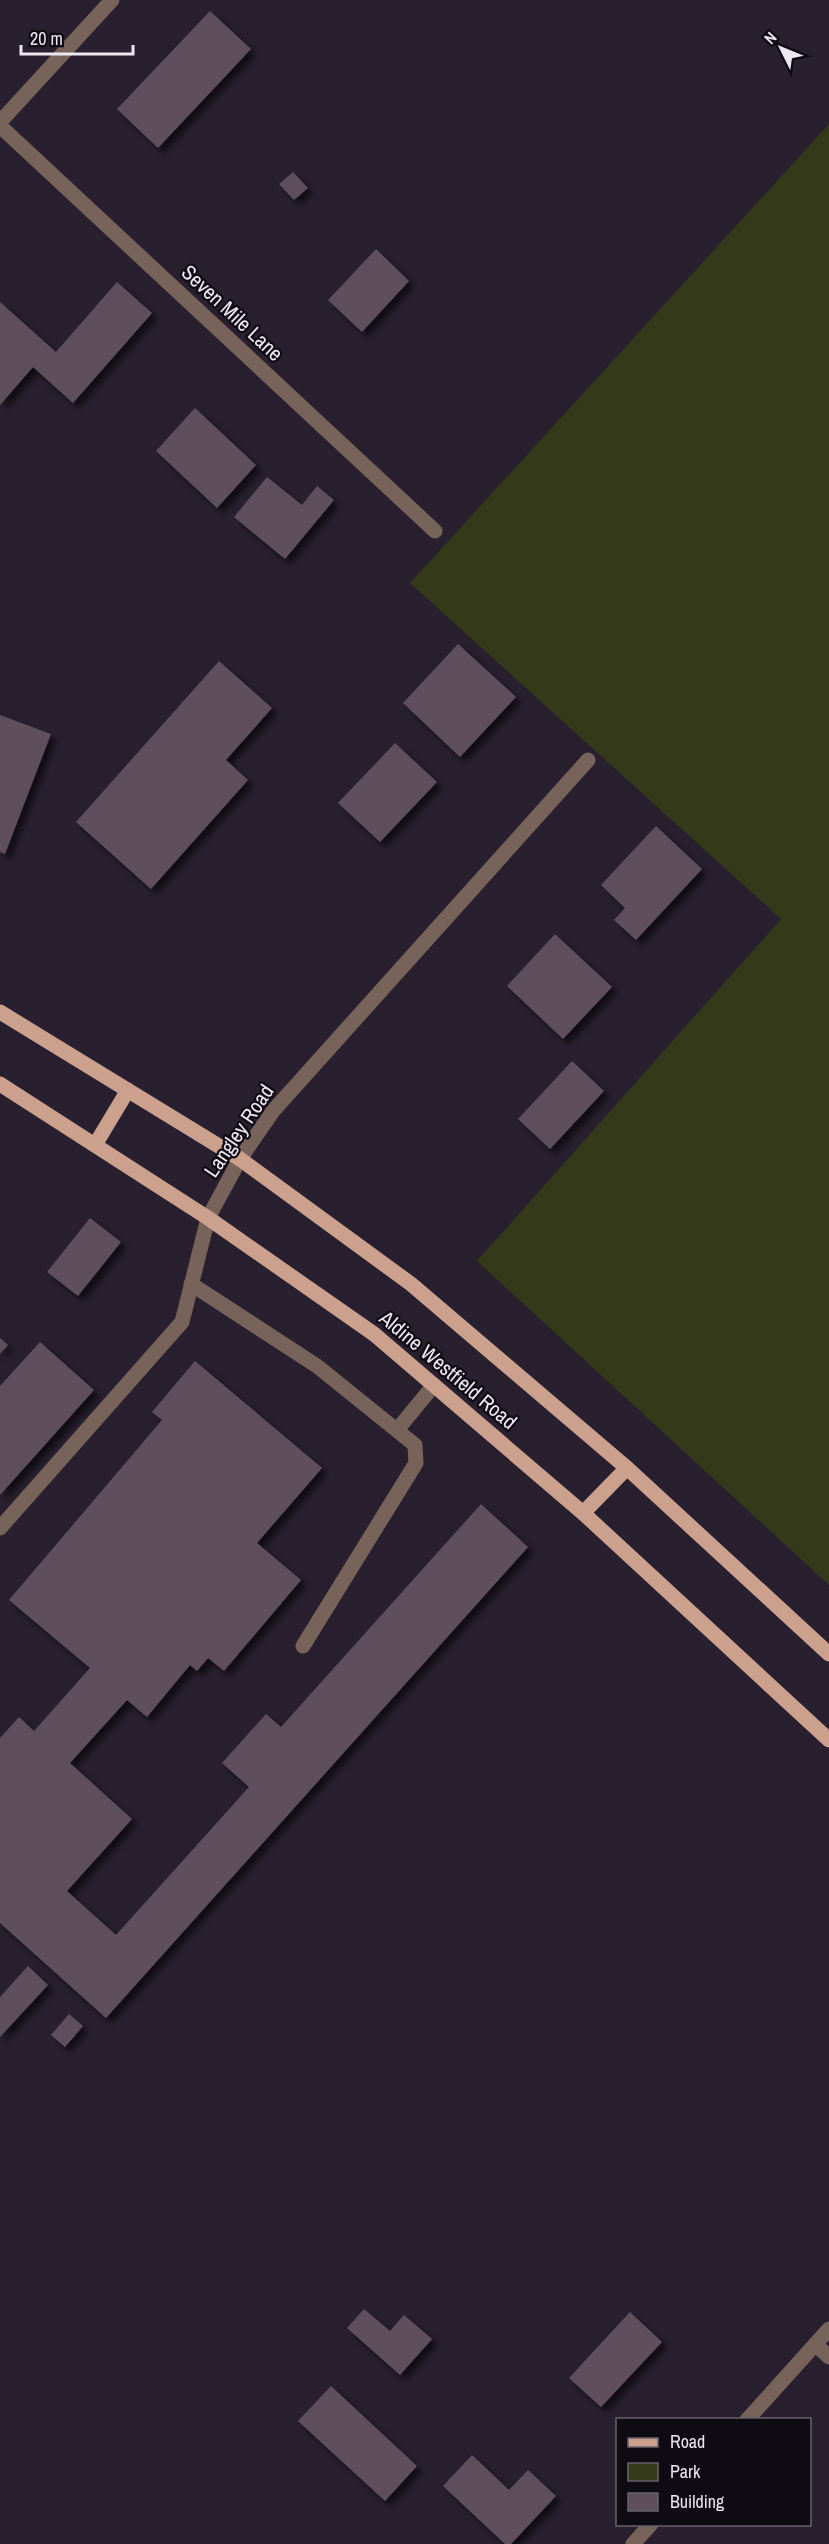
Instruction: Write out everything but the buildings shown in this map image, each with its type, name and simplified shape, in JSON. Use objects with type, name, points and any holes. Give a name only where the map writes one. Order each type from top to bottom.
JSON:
[{"type":"main road","name":"Aldine Westfield Road","points":[[0,1012],[240,1159],[411,1284],[627,1468],[829,1654]]},
{"type":"main road","name":"Aldine Westfield Road","points":[[0,1084],[208,1218],[374,1334],[583,1513],[829,1740]]},
{"type":"main road","points":[[95,1145],[128,1090]]},
{"type":"main road","points":[[583,1513],[627,1468]]},
{"type":"street","points":[[0,124],[112,0]]},
{"type":"street","name":"Seven Mile Lane","points":[[0,124],[435,531]]},
{"type":"street","name":"Langley Road","points":[[0,1528],[182,1322],[208,1218],[240,1159],[273,1111],[588,760]]},
{"type":"street","points":[[191,1284],[317,1366],[415,1446],[416,1463],[303,1646]]},
{"type":"street","points":[[397,1430],[434,1385]]},
{"type":"street","points":[[749,2418],[829,2329]]},
{"type":"street","points":[[816,2344],[829,2357]]},
{"type":"street","points":[[633,2544],[649,2526]]},
{"type":"green space","points":[[829,124],[829,1585],[477,1261],[781,919],[410,583]]}]
